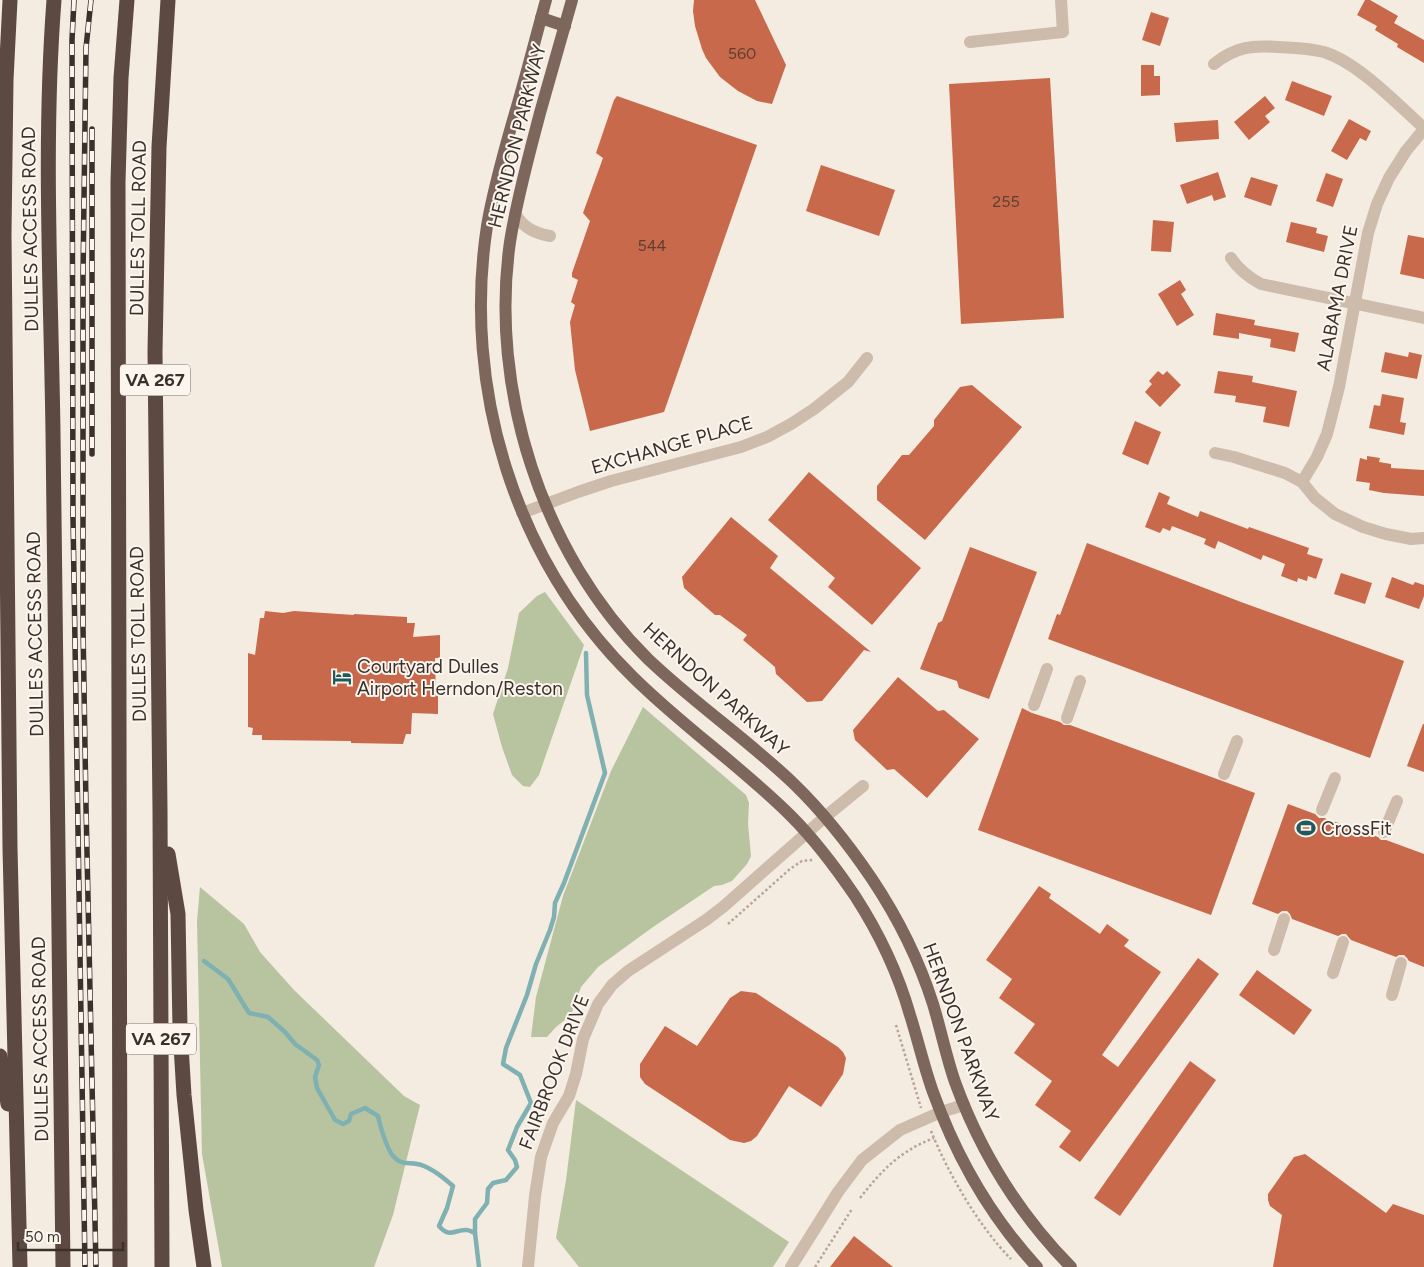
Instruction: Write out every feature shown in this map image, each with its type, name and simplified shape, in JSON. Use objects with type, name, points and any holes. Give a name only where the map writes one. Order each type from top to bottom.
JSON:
[{"type":"highway","points":[[10,0],[5,106],[4,234],[11,878],[20,1267]]},
{"type":"highway","name":"DULLES ACCESS ROAD","points":[[54,0],[48,89],[48,192],[52,350],[63,1267]]},
{"type":"highway","points":[[120,1267],[118,200],[121,95],[127,0]]},
{"type":"highway","name":"DULLES TOLL ROAD","points":[[162,1267],[155,300],[159,147],[168,0]]},
{"type":"highway","points":[[160,810],[178,914],[180,1028],[184,1095],[204,1267]]},
{"type":"highway","points":[[0,1056],[18,1157]]},
{"type":"main road","name":"HERNDON PARKWAY","points":[[546,0],[495,186],[487,228],[482,275],[482,332],[490,404],[501,450],[522,513],[562,589],[608,651],[660,703],[789,814],[825,854],[847,885],[883,944],[904,996],[932,1090],[959,1154],[985,1199],[1015,1241],[1037,1267]]},
{"type":"main road","name":"HERNDON PARKWAY","points":[[572,0],[532,144],[515,214],[506,288],[508,357],[518,419],[528,457],[545,504],[562,540],[584,578],[629,638],[688,695],[792,782],[843,838],[872,879],[918,963],[932,1000],[948,1058],[964,1105],[985,1149],[1010,1192],[1037,1229],[1071,1267]]},
{"type":"main road","points":[[541,18],[565,26]]},
{"type":"street","points":[[970,42],[1063,32],[1061,0]]},
{"type":"street","points":[[1214,64],[1231,52],[1251,47],[1307,48],[1324,52],[1341,59],[1355,68],[1424,128]]},
{"type":"street","name":"ALABAMA DRIVE","points":[[1302,482],[1317,457],[1327,434],[1339,387],[1368,233],[1377,204],[1406,151],[1424,128]]},
{"type":"street","points":[[515,214],[528,229],[550,236]]},
{"type":"street","points":[[1231,258],[1237,268],[1261,284],[1424,318]]},
{"type":"street","name":"EXCHANGE PLACE","points":[[522,513],[611,481],[741,447],[767,437],[814,409],[848,382],[867,358]]},
{"type":"street","points":[[1215,453],[1276,470],[1302,482],[1315,498],[1334,514],[1363,527],[1411,539],[1424,538]]},
{"type":"street","points":[[1034,704],[1047,668]]},
{"type":"street","points":[[1067,718],[1080,681]]},
{"type":"street","points":[[1224,774],[1237,741]]},
{"type":"street","points":[[1322,810],[1335,778]]},
{"type":"street","name":"FAIRBROOK DRIVE","points":[[528,1267],[541,1157],[553,1123],[569,1096],[583,1040],[592,1016],[603,996],[628,971],[723,907],[863,786]]},
{"type":"street","points":[[1384,832],[1397,801]]},
{"type":"street","points":[[1274,950],[1284,919]]},
{"type":"street","points":[[1333,973],[1343,942]]},
{"type":"street","points":[[1392,995],[1401,963]]},
{"type":"street","points":[[790,1267],[838,1192],[862,1160],[900,1130],[940,1112],[964,1105]]},
{"type":"path","points":[[728,924],[790,869],[802,861],[814,860]]},
{"type":"path","points":[[896,1025],[919,1104]]},
{"type":"path","points":[[860,1198],[875,1179],[897,1158],[911,1148],[934,1138],[938,1148]]},
{"type":"path","points":[[815,1267],[852,1209]]},
{"type":"green space","points":[[545,592],[584,645],[539,775],[530,787],[523,786],[512,775],[493,714],[508,668],[519,613],[537,596]]},
{"type":"green space","points":[[643,707],[746,795],[749,803],[748,824],[751,856],[747,864],[732,881],[714,886],[598,967],[581,987],[571,1015],[547,1037],[531,1037],[536,997],[563,896],[611,771]]},
{"type":"green space","points":[[200,887],[244,924],[260,952],[294,990],[404,1096],[420,1105],[393,1215],[374,1267],[222,1267],[202,1154],[197,921]]},
{"type":"green space","points":[[576,1100],[789,1242],[773,1267],[579,1267],[556,1238],[566,1180]]},
{"type":"building","points":[[694,0],[755,0],[786,65],[772,104],[757,101],[738,91],[720,77],[706,58],[702,49],[695,26]]},
{"type":"building","points":[[1365,0],[1370,0],[1398,16],[1394,23],[1424,40],[1424,63],[1397,47],[1398,44],[1375,30],[1377,26],[1357,15]]},
{"type":"building","points":[[1151,12],[1169,18],[1160,46],[1142,40]]},
{"type":"building","points":[[1141,65],[1154,65],[1154,76],[1160,76],[1160,95],[1141,96]]},
{"type":"building","points":[[1050,78],[1064,318],[961,324],[949,84]]},
{"type":"building","points":[[1292,81],[1332,96],[1324,116],[1285,100]]},
{"type":"building","points":[[617,96],[757,145],[664,412],[590,431],[575,370],[570,322],[575,305],[571,302],[578,280],[572,277],[572,273],[590,221],[583,213],[603,158],[596,153]]},
{"type":"building","points":[[1265,96],[1275,108],[1265,116],[1270,122],[1249,140],[1234,122]]},
{"type":"building","points":[[1349,119],[1371,131],[1366,141],[1360,138],[1347,160],[1331,151]]},
{"type":"building","points":[[1218,120],[1219,139],[1176,142],[1174,123]]},
{"type":"building","points":[[821,165],[895,190],[879,236],[806,211]]},
{"type":"building","points":[[1218,172],[1226,197],[1214,201],[1212,195],[1187,204],[1180,185]]},
{"type":"building","points":[[1326,173],[1343,179],[1333,207],[1316,201]]},
{"type":"building","points":[[1251,177],[1278,185],[1271,206],[1244,197]]},
{"type":"building","points":[[1153,220],[1174,222],[1171,252],[1151,251]]},
{"type":"building","points":[[1291,222],[1317,228],[1316,233],[1328,236],[1324,252],[1286,242]]},
{"type":"building","points":[[1408,235],[1424,238],[1424,279],[1400,274]]},
{"type":"building","points":[[1180,280],[1186,290],[1181,294],[1194,315],[1177,326],[1158,294]]},
{"type":"building","points":[[1216,313],[1255,320],[1254,325],[1299,333],[1295,352],[1270,347],[1271,339],[1239,333],[1239,339],[1213,335]]},
{"type":"building","points":[[1385,352],[1408,357],[1409,352],[1422,355],[1417,379],[1381,372]]},
{"type":"building","points":[[1158,371],[1163,375],[1167,371],[1181,385],[1160,407],[1145,392],[1152,384],[1149,381]]},
{"type":"building","points":[[1218,371],[1253,376],[1252,382],[1297,391],[1289,427],[1263,422],[1266,407],[1235,402],[1236,396],[1214,393]]},
{"type":"building","points":[[972,385],[1022,427],[925,540],[877,500],[877,486],[902,455],[909,455],[934,426],[934,420],[960,387]]},
{"type":"building","points":[[1382,394],[1404,398],[1400,422],[1406,423],[1404,435],[1369,428],[1374,405],[1380,406]]},
{"type":"building","points":[[1135,421],[1161,432],[1148,465],[1122,454]]},
{"type":"building","points":[[1367,456],[1380,458],[1379,462],[1391,464],[1391,468],[1424,470],[1424,496],[1369,490],[1370,483],[1356,481],[1360,458],[1367,460]]},
{"type":"building","points":[[809,472],[921,568],[872,625],[828,587],[835,578],[768,520]]},
{"type":"building","points":[[1159,492],[1170,497],[1167,504],[1198,517],[1200,511],[1248,529],[1249,527],[1309,548],[1307,554],[1323,559],[1316,579],[1308,576],[1307,581],[1298,578],[1297,582],[1281,576],[1285,564],[1263,555],[1261,560],[1218,541],[1215,549],[1204,544],[1206,539],[1172,526],[1170,531],[1163,528],[1160,533],[1145,527]]},
{"type":"building","points":[[731,517],[778,556],[770,568],[871,652],[864,650],[822,701],[807,702],[776,674],[775,667],[743,640],[747,635],[720,615],[715,615],[684,588],[682,577]]},
{"type":"building","points":[[1087,543],[1241,602],[1404,661],[1370,758],[1048,639],[1057,614],[1060,615]]},
{"type":"building","points":[[970,547],[1037,572],[989,699],[959,688],[957,681],[920,669],[938,623],[942,621]]},
{"type":"building","points":[[1341,573],[1372,583],[1365,604],[1334,594]]},
{"type":"building","points":[[1392,577],[1413,585],[1415,582],[1424,585],[1424,596],[1419,609],[1385,597]]},
{"type":"building","name":"Courtyard Dulles Airport Herndon/Reston","points":[[265,611],[407,617],[407,623],[415,623],[413,637],[440,635],[440,658],[435,658],[438,714],[412,713],[411,734],[406,734],[403,744],[351,743],[351,741],[262,740],[262,735],[252,735],[253,728],[248,727],[248,653],[255,655],[260,618],[264,618]]},
{"type":"building","points":[[898,677],[938,711],[944,710],[979,739],[927,798],[894,769],[887,770],[855,740],[853,730]]},
{"type":"building","points":[[1022,708],[1064,725],[1070,725],[1255,793],[1211,915],[978,830]]},
{"type":"building","points":[[1424,724],[1424,772],[1407,766]]},
{"type":"building","points":[[1288,804],[1315,814],[1319,818],[1324,818],[1424,854],[1424,967],[1409,961],[1404,955],[1396,957],[1351,940],[1346,934],[1338,936],[1292,919],[1287,911],[1282,911],[1278,914],[1252,904]]},
{"type":"building","points":[[1039,886],[1051,894],[1049,898],[1100,934],[1107,924],[1129,940],[1124,946],[1161,972],[1102,1055],[1118,1067],[1198,958],[1219,974],[1080,1162],[1059,1147],[1071,1131],[1035,1105],[1052,1081],[1014,1053],[1035,1024],[999,998],[1012,979],[986,960]]},
{"type":"building","points":[[1257,970],[1312,1010],[1294,1035],[1239,995]]},
{"type":"building","points":[[741,991],[756,993],[838,1047],[846,1058],[843,1074],[821,1107],[789,1086],[757,1136],[751,1141],[744,1143],[730,1140],[645,1084],[640,1077],[640,1064],[665,1026],[697,1046],[730,998]]},
{"type":"building","points":[[1190,1061],[1216,1080],[1120,1216],[1094,1198]]},
{"type":"building","points":[[1305,1154],[1386,1213],[1393,1204],[1424,1215],[1424,1267],[1273,1267],[1282,1215],[1270,1206],[1268,1194],[1294,1157]]},
{"type":"building","points":[[854,1236],[893,1267],[830,1267]]},
{"type":"waterway","points":[[479,1267],[475,1219],[487,1203],[488,1189],[493,1183],[506,1180],[517,1167],[515,1160],[508,1150],[517,1127],[531,1103],[520,1075],[503,1064],[506,1048],[550,930],[554,917],[555,903],[605,773],[587,695],[586,653]]},
{"type":"waterway","points":[[204,961],[228,979],[249,1013],[268,1017],[295,1044],[317,1060],[319,1065],[315,1077],[317,1088],[335,1120],[343,1124],[349,1121],[351,1114],[365,1108],[378,1116],[386,1143],[396,1159],[427,1167],[453,1186],[447,1208],[439,1226],[450,1233],[463,1230],[475,1233]]},
{"type":"railway","points":[[74,0],[72,40],[73,517],[85,1267]]},
{"type":"railway","points":[[91,0],[86,48],[83,277],[83,627],[96,1267]]},
{"type":"railway","points":[[92,129],[92,454]]},
{"type":"place","name":"Courtyard Dulles Airport Herndon/Reston","points":[[342,677]]},
{"type":"place","name":"CrossFit","points":[[1306,828]]}]
